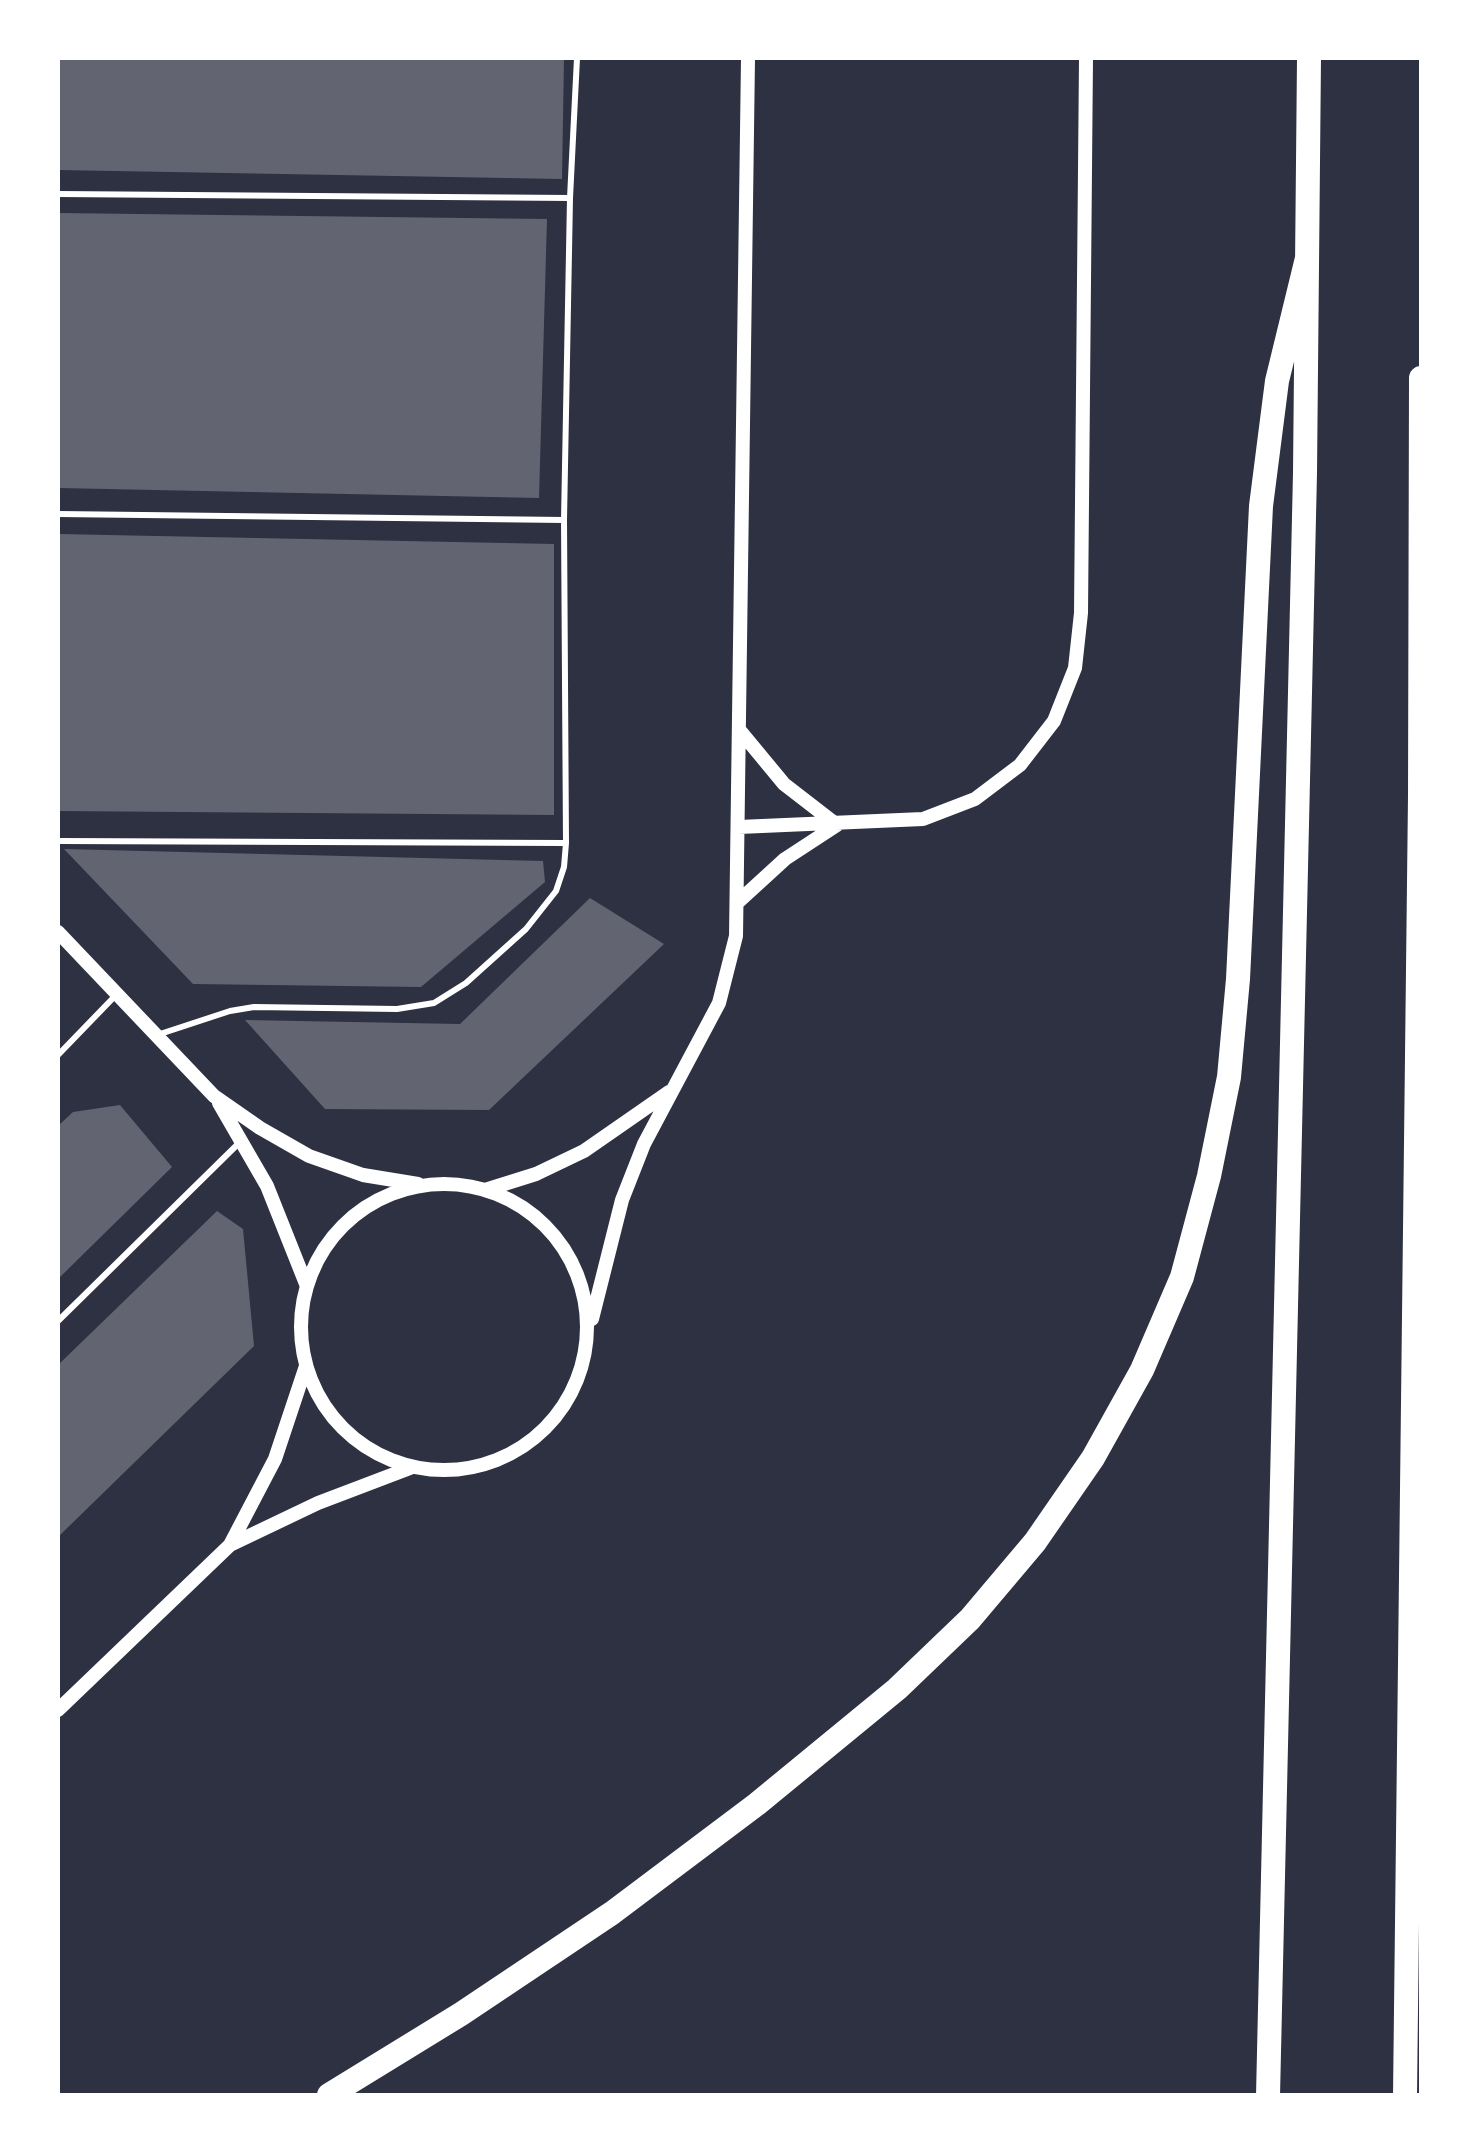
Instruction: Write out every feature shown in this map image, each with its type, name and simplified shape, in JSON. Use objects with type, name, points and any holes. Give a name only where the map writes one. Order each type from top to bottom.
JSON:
[{"type":"highway","points":[[1268,2095],[1309,58]]},
{"type":"highway","points":[[329,2095],[461,2014],[612,1913],[757,1804],[897,1689],[970,1619],[1035,1542],[1093,1458],[1142,1370],[1182,1277],[1209,1176],[1229,1077],[1238,979],[1261,506],[1277,381],[1307,258]]},
{"type":"highway","points":[[1405,2095],[1420,796],[1421,378]]},
{"type":"street","points":[[419,1184],[382,1198],[350,1219],[324,1248],[306,1284],[300,1325],[306,1366],[328,1412],[364,1447],[410,1468],[455,1472],[498,1461],[537,1439],[566,1404],[583,1363],[622,1200],[672,1089],[719,1003],[734,948],[738,902],[741,732],[748,58]]},
{"type":"street","points":[[739,827],[923,819],[975,799],[1020,765],[1054,721],[1075,668],[1081,613],[1086,58]]},
{"type":"street","points":[[741,732],[784,784],[837,825]]},
{"type":"street","points":[[738,902],[785,859],[837,825]]},
{"type":"street","points":[[58,932],[214,1096],[260,1128],[309,1156],[363,1175],[485,1190],[524,1208],[556,1238],[577,1276],[592,1319]]},
{"type":"street","points":[[485,1190],[536,1174],[584,1151],[672,1089]]},
{"type":"street","points":[[214,1096],[267,1186],[306,1284]]},
{"type":"street","points":[[230,1545],[275,1459],[306,1366]]},
{"type":"street","points":[[58,1710],[230,1545],[318,1503],[410,1468]]},
{"type":"lane","points":[[155,1036],[230,1011],[254,1007],[397,1009],[434,1003],[466,983],[543,912],[560,879],[566,843],[564,520],[570,198],[577,58]]},
{"type":"lane","points":[[58,194],[570,198]]},
{"type":"lane","points":[[58,514],[564,520]]},
{"type":"lane","points":[[58,841],[566,843]]},
{"type":"lane","points":[[58,1055],[116,995]]},
{"type":"lane","points":[[58,1321],[242,1139]]},
{"type":"building","points":[[58,58],[564,58],[562,179],[58,170]]},
{"type":"building","points":[[58,213],[547,219],[539,498],[58,488]]},
{"type":"building","points":[[58,534],[554,544],[554,815],[58,811]]},
{"type":"building","points":[[64,849],[543,861],[545,882],[421,987],[193,984]]},
{"type":"building","points":[[590,898],[664,944],[489,1110],[325,1109],[245,1020],[460,1024]]},
{"type":"building","points":[[120,1105],[172,1167],[58,1279],[58,1126],[73,1112]]},
{"type":"building","points":[[217,1211],[243,1229],[254,1346],[58,1537],[58,1365]]}]
